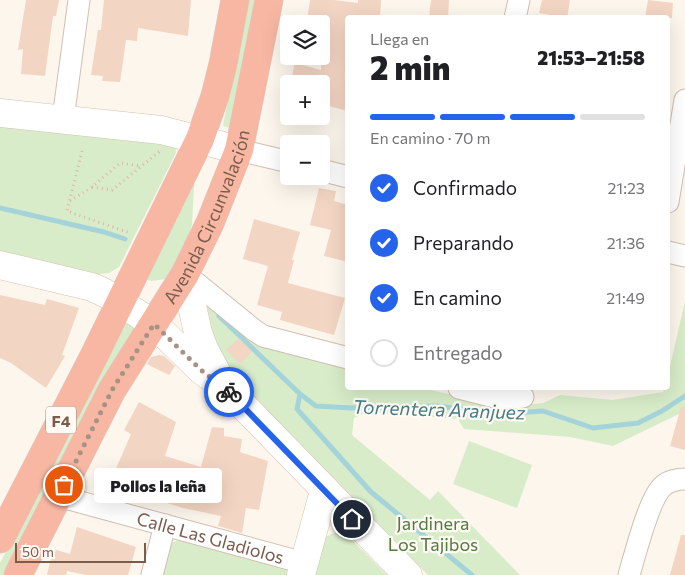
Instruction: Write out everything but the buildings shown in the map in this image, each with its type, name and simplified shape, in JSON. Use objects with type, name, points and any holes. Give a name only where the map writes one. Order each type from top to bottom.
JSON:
[{"type":"highway","name":"Avenida Circunvalación","points":[[0,539],[200,139],[217,88],[235,0]]},
{"type":"highway","name":"Avenida Circunvalación","points":[[18,575],[112,390],[185,274],[210,223],[239,150],[268,0]]},
{"type":"main road","points":[[0,113],[160,130],[239,150]]},
{"type":"main road","points":[[0,266],[92,287],[120,301],[154,324],[201,370],[225,387],[324,491],[408,575]]},
{"type":"main road","points":[[185,274],[193,312],[204,349],[225,387]]},
{"type":"main road","points":[[303,569],[324,491]]},
{"type":"street","points":[[63,119],[79,0]]},
{"type":"street","points":[[516,15],[518,0]]},
{"type":"street","points":[[670,190],[685,100]]},
{"type":"street","points":[[239,150],[280,160]]},
{"type":"street","points":[[330,172],[345,175]]},
{"type":"street","points":[[670,252],[685,256]]},
{"type":"street","points":[[185,274],[263,336],[345,357]]},
{"type":"street","points":[[467,390],[503,399],[523,397]]},
{"type":"street","points":[[629,575],[653,499],[663,486],[681,479]]},
{"type":"street","name":"Calle Las Gladiolos","points":[[58,496],[165,525],[303,569]]},
{"type":"street","points":[[152,575],[165,525]]},
{"type":"path","points":[[92,187],[112,190],[167,145]]},
{"type":"path","points":[[82,151],[67,211],[133,234]]},
{"type":"path","points":[[69,201],[92,187],[120,163],[142,166]]},
{"type":"green space","points":[[247,0],[255,0],[231,128],[223,126]]},
{"type":"green space","points":[[0,125],[156,140],[175,146],[176,153],[119,267],[109,273],[99,274],[0,252]]},
{"type":"green space","points":[[195,170],[192,224],[186,248],[166,279],[151,281],[143,278]]},
{"type":"green space","name":"Jardinera Los Tajibos","points":[[206,300],[271,348],[345,367],[345,390],[431,390],[504,407],[543,403],[560,395],[613,400],[670,390],[670,366],[685,301],[685,411],[613,446],[570,437],[464,429],[458,419],[367,412],[354,418],[352,435],[430,500],[438,491],[520,575],[428,575],[325,472],[224,365],[215,352]]},
{"type":"green space","points":[[123,321],[137,329],[5,575],[0,575],[0,563]]},
{"type":"green space","points":[[469,441],[532,465],[517,508],[453,484]]},
{"type":"green space","points":[[334,533],[348,536],[387,575],[311,575],[323,538]]},
{"type":"green space","points":[[178,540],[288,569],[291,575],[158,575],[168,545]]},
{"type":"waterway","name":"Torrentera Aranjuez","points":[[0,208],[104,232],[125,239]]},
{"type":"waterway","name":"Torrentera Aranjuez","points":[[219,316],[300,394],[316,406],[352,408],[437,406],[501,414],[543,411],[593,428],[638,423],[662,411],[685,396]]},
{"type":"waterway","points":[[300,394],[297,409],[371,492],[472,575]]},
{"type":"way so far","points":[[64,485],[112,390],[154,324],[201,370],[229,392]]},
{"type":"place","name":"Pollos la leña","points":[[64,485]]},
{"type":"route","points":[[229,392],[352,519]]}]
